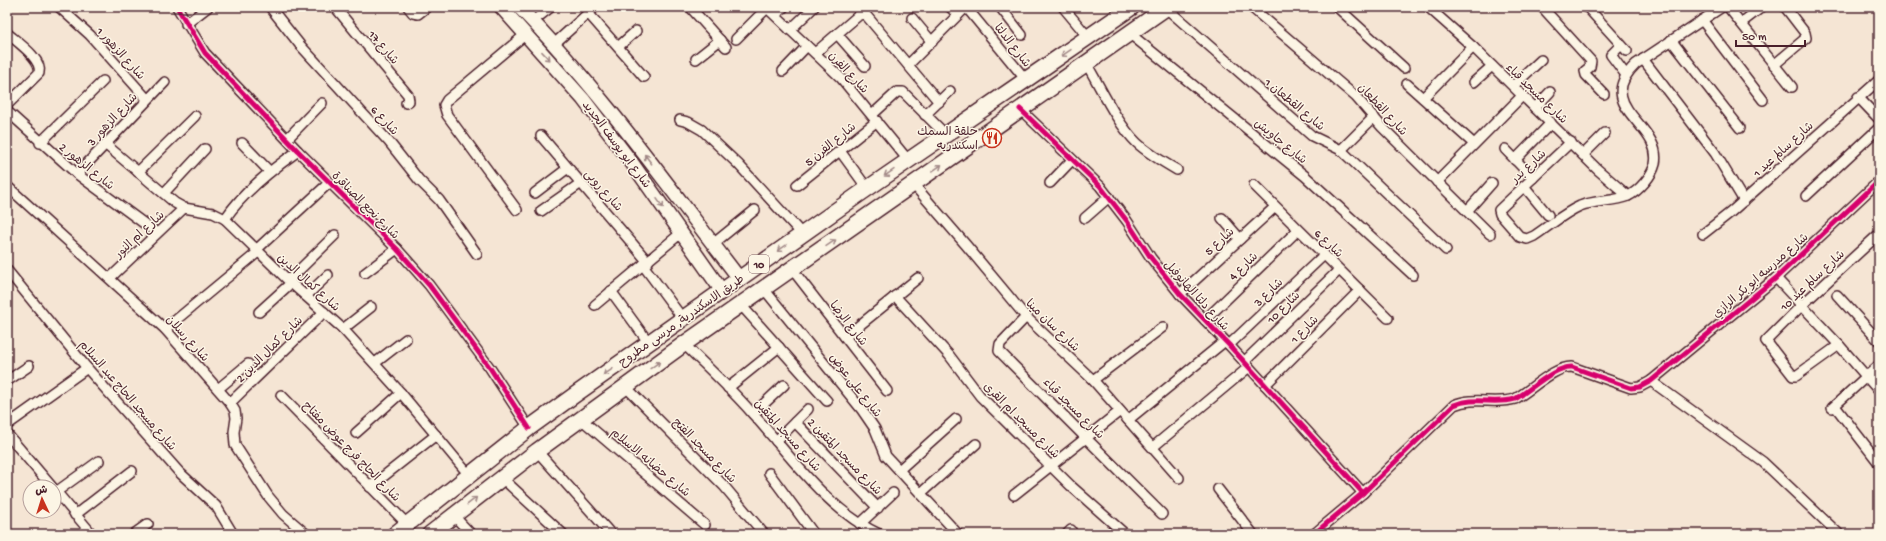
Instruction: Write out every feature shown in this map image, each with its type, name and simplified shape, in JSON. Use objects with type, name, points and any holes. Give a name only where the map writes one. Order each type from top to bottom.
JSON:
[{"type":"main road","name":"طريق الاسكندرية, مرسى مطروح","points":[[395,534],[529,428],[576,394],[862,191],[1132,7]]},
{"type":"main road","name":"طريق الاسكندرية, مرسى مطروح","points":[[430,534],[537,451],[684,344],[873,214],[1086,62],[1166,7]]},
{"type":"main road","points":[[862,191],[873,214]]},
{"type":"main road","points":[[576,394],[586,416]]},
{"type":"street","name":"شارع الزهور 1","points":[[59,7],[90,35],[147,99]]},
{"type":"street","name":"شارع نجع الصناقرة","points":[[176,7],[205,53],[298,151],[397,249],[429,285],[490,368],[529,428]]},
{"type":"street","points":[[186,24],[208,7]]},
{"type":"street","name":"شارع 6","points":[[270,7],[300,45],[389,142],[419,180],[439,200],[477,254]]},
{"type":"street","name":"شارع 17","points":[[335,7],[408,94],[410,98],[406,103]]},
{"type":"street","points":[[408,7],[413,13],[418,14],[427,7]]},
{"type":"street","name":"شارع ابو يوسف الجديد","points":[[501,7],[584,99],[632,162],[722,291]]},
{"type":"street","name":"شارع ابو يوسف الجديد","points":[[519,7],[554,44],[629,133],[740,278]]},
{"type":"street","points":[[533,22],[551,7]]},
{"type":"street","points":[[690,7],[723,43],[696,59]]},
{"type":"street","points":[[736,39],[767,7]]},
{"type":"street","name":"شارع الفرن","points":[[767,7],[841,78],[908,160]]},
{"type":"street","points":[[775,15],[784,7]]},
{"type":"street","points":[[790,30],[814,7]]},
{"type":"street","points":[[950,7],[958,15]]},
{"type":"street","points":[[908,65],[966,7]]},
{"type":"street","name":"شارع الدلتا","points":[[966,7],[1026,80]]},
{"type":"street","points":[[1000,7],[1022,35]]},
{"type":"street","points":[[1063,7],[1088,37]]},
{"type":"street","name":"شارع القطعان 1","points":[[1166,7],[1312,136],[1341,150],[1446,250]]},
{"type":"street","name":"شارع القطعان","points":[[1251,7],[1345,87],[1437,182],[1490,234]]},
{"type":"street","points":[[1336,7],[1404,68]]},
{"type":"street","name":"شارع مسجد قباء","points":[[1428,7],[1473,47],[1612,184],[1628,196]]},
{"type":"street","points":[[1542,7],[1591,61],[1590,67],[1585,71],[1586,75],[1604,94]]},
{"type":"street","points":[[1587,7],[1624,48],[1611,55],[1626,75]]},
{"type":"street","points":[[1628,196],[1650,176],[1654,164],[1655,152],[1652,140],[1624,106],[1621,94],[1622,83],[1626,75],[1643,59],[1722,7]]},
{"type":"street","points":[[1728,7],[1792,87]]},
{"type":"street","points":[[1741,23],[1762,7]]},
{"type":"street","points":[[1774,65],[1806,38],[1805,33],[1785,7]]},
{"type":"street","points":[[554,44],[591,10],[618,47],[644,77]]},
{"type":"street","points":[[815,53],[859,15],[865,14],[939,102]]},
{"type":"street","points":[[912,18],[932,42]]},
{"type":"street","points":[[1702,20],[1763,100]]},
{"type":"street","points":[[618,47],[636,31]]},
{"type":"street","points":[[7,33],[38,62],[39,73],[7,106]]},
{"type":"street","name":"شارع جاويش","points":[[1129,33],[1305,176],[1413,275]]},
{"type":"street","points":[[517,210],[447,115],[444,110],[444,105],[447,100],[526,34]]},
{"type":"street","points":[[837,34],[865,66]]},
{"type":"street","points":[[1671,40],[1740,128]]},
{"type":"street","points":[[783,71],[807,46]]},
{"type":"street","points":[[1423,98],[1473,47]]},
{"type":"street","points":[[1643,59],[1715,153],[1744,200]]},
{"type":"street","points":[[1513,86],[1541,60]]},
{"type":"street","points":[[1086,62],[1120,123],[1136,142],[1155,158],[1177,170]]},
{"type":"street","points":[[1474,82],[1492,66]]},
{"type":"street","name":"شارع سالم عيد 1","points":[[1703,234],[1744,200],[1858,97],[1879,80]]},
{"type":"street","points":[[40,143],[103,81]]},
{"type":"street","name":"شارع الزهور 3","points":[[76,174],[165,82]]},
{"type":"street","points":[[1407,84],[1474,144]]},
{"type":"street","name":"شارع الفرن 5","points":[[797,185],[840,151],[900,91],[906,94],[925,115]]},
{"type":"street","points":[[946,135],[925,115],[950,91]]},
{"type":"street","points":[[1535,108],[1550,92]]},
{"type":"street","points":[[1437,182],[1522,96]]},
{"type":"street","points":[[1858,97],[1879,119]]},
{"type":"street","points":[[287,139],[322,103]]},
{"type":"street","name":"شارع دلتا الهانوفيل","points":[[1020,109],[1109,197],[1127,221],[1151,258],[1180,294],[1266,385],[1362,493]]},
{"type":"street","name":"شارع الزهور 2","points":[[7,111],[40,143],[76,174],[157,233]]},
{"type":"street","points":[[138,172],[195,116]]},
{"type":"street","points":[[1341,150],[1374,117]]},
{"type":"street","points":[[680,120],[696,125],[713,140],[765,193],[802,234]]},
{"type":"street","points":[[1515,160],[1551,123]]},
{"type":"street","points":[[1806,196],[1879,128]]},
{"type":"street","points":[[1583,155],[1605,133]]},
{"type":"street","name":"شارع روبى","points":[[540,136],[581,183],[645,263],[683,319]]},
{"type":"street","name":"شارع بدر","points":[[1571,142],[1501,208],[1500,214],[1520,237],[1527,239],[1580,206],[1628,196]]},
{"type":"street","points":[[242,143],[270,172]]},
{"type":"street","name":"شارع كمال الدين","points":[[105,144],[184,208],[212,213],[225,220],[290,282],[344,329],[375,363],[469,475]]},
{"type":"street","points":[[164,193],[205,149]]},
{"type":"street","points":[[1505,150],[1533,178]]},
{"type":"street","points":[[225,220],[248,193],[270,172],[298,151]]},
{"type":"street","points":[[840,151],[862,191]]},
{"type":"street","points":[[1050,183],[1072,160]]},
{"type":"street","points":[[535,193],[568,168]]},
{"type":"street","name":"شارع مدرسه ابو بكر الرازي","points":[[1362,493],[1442,415],[1454,405],[1462,401],[1508,401],[1515,399],[1557,370],[1567,366],[1572,366],[1631,388],[1640,387],[1651,380],[1776,278],[1879,181]]},
{"type":"street","points":[[165,329],[257,251],[330,182]]},
{"type":"street","points":[[541,211],[581,183]]},
{"type":"street","points":[[1467,211],[1492,183]]},
{"type":"street","name":"شارع سان مينا","points":[[914,185],[1026,317],[1093,380],[1179,478]]},
{"type":"street","name":"شارع 6","points":[[1254,185],[1388,318]]},
{"type":"street","name":"شارع رسلان","points":[[7,186],[165,329],[218,389],[235,411],[235,445],[273,502],[283,514],[306,534]]},
{"type":"street","points":[[1524,186],[1548,215]]},
{"type":"street","points":[[1085,218],[1109,197]]},
{"type":"street","name":"شارع 5","points":[[1180,294],[1275,207]]},
{"type":"street","name":"شارع ام النور","points":[[110,278],[184,208]]},
{"type":"street","points":[[713,244],[755,210]]},
{"type":"street","points":[[1222,218],[1240,239]]},
{"type":"street","name":"شارع 4","points":[[1205,320],[1298,230]]},
{"type":"street","points":[[595,305],[681,233]]},
{"type":"street","name":"شارع سالم عيد 10","points":[[1839,345],[1796,376],[1793,376],[1769,346],[1767,338],[1879,234]]},
{"type":"street","points":[[259,312],[335,235]]},
{"type":"street","points":[[365,273],[397,249]]},
{"type":"street","name":"شارع 3","points":[[1128,420],[1227,343],[1324,255]]},
{"type":"street","name":"شارع الرضا","points":[[792,269],[887,391]]},
{"type":"street","name":"شارع مسجد الحاج عبد السلام","points":[[7,270],[87,368],[179,472],[216,506],[233,534]]},
{"type":"street","name":"شارع 10","points":[[1247,365],[1339,270]]},
{"type":"street","points":[[306,296],[328,275]]},
{"type":"street","points":[[845,337],[918,278]]},
{"type":"street","points":[[1776,278],[1839,345],[1879,391]]},
{"type":"street","name":"شارع على عوض","points":[[764,289],[862,410],[875,429],[886,456],[958,534]]},
{"type":"street","name":"شارع 1","points":[[1266,385],[1360,290]]},
{"type":"street","points":[[611,291],[649,343]]},
{"type":"street","points":[[1837,295],[1879,341]]},
{"type":"street","name":"شارع مسجد ام القرى","points":[[895,296],[949,355],[980,396],[1125,534]]},
{"type":"street","points":[[741,305],[827,401]]},
{"type":"street","points":[[344,329],[372,307]]},
{"type":"street","name":"شارع كمال الدين 2","points":[[230,403],[324,312]]},
{"type":"street","name":"شارع مسجد قباء","points":[[1026,317],[1000,344],[999,351],[1162,514]]},
{"type":"street","points":[[1093,380],[1163,327]]},
{"type":"street","points":[[375,363],[406,339]]},
{"type":"street","name":"شارع مسجد المتقين","points":[[684,344],[753,414],[828,498],[860,524],[879,534]]},
{"type":"street","points":[[728,388],[778,346]]},
{"type":"street","points":[[218,389],[248,364]]},
{"type":"street","points":[[1153,447],[1247,365]]},
{"type":"street","points":[[1879,365],[1833,407],[1879,463]]},
{"type":"street","points":[[7,381],[29,366]]},
{"type":"street","points":[[7,426],[87,368]]},
{"type":"street","points":[[1651,380],[1763,462],[1839,534]]},
{"type":"street","points":[[753,414],[784,386]]},
{"type":"street","name":"شارع مسجد الفتح","points":[[626,387],[724,486],[764,534]]},
{"type":"street","points":[[356,432],[401,394]]},
{"type":"street","name":"شارع الحاج فرج عوض مفتاح","points":[[281,395],[407,524]]},
{"type":"street","points":[[776,441],[808,409]]},
{"type":"street","points":[[1014,495],[1120,411]]},
{"type":"street","name":"شارع حضانه الاسلام","points":[[586,416],[705,525]]},
{"type":"street","points":[[899,470],[956,419]]},
{"type":"street","name":"شارع مسجد المتقين 2","points":[[795,422],[878,508]]},
{"type":"street","points":[[7,434],[45,479]]},
{"type":"street","points":[[370,487],[436,435]]},
{"type":"street","points":[[921,493],[976,444]]},
{"type":"street","points":[[537,451],[610,534]]},
{"type":"street","points":[[62,484],[99,461]]},
{"type":"street","points":[[76,515],[132,471]]},
{"type":"street","points":[[769,473],[814,534]]},
{"type":"street","points":[[502,478],[560,533]]},
{"type":"street","points":[[1218,489],[1253,534]]},
{"type":"street","points":[[860,524],[893,493]]},
{"type":"street","points":[[1314,534],[1362,493]]},
{"type":"street","points":[[62,498],[92,534]]},
{"type":"street","points":[[454,516],[471,534]]},
{"type":"street","points":[[134,534],[148,524]]},
{"type":"cycle path","points":[[177,7],[205,53],[298,151],[397,249],[429,285],[490,368],[529,428]]},
{"type":"cycle path","points":[[1020,109],[1100,186],[1127,221],[1151,258],[1180,294],[1229,345],[1363,493]]},
{"type":"cycle path","points":[[1314,534],[1363,493],[1454,405],[1469,401],[1507,401],[1515,399],[1558,370],[1572,367],[1631,388],[1640,387],[1651,381],[1776,278],[1879,181]]},
{"type":"place","name":"حلقة السمك اسكندريه","points":[[992,138]]}]
